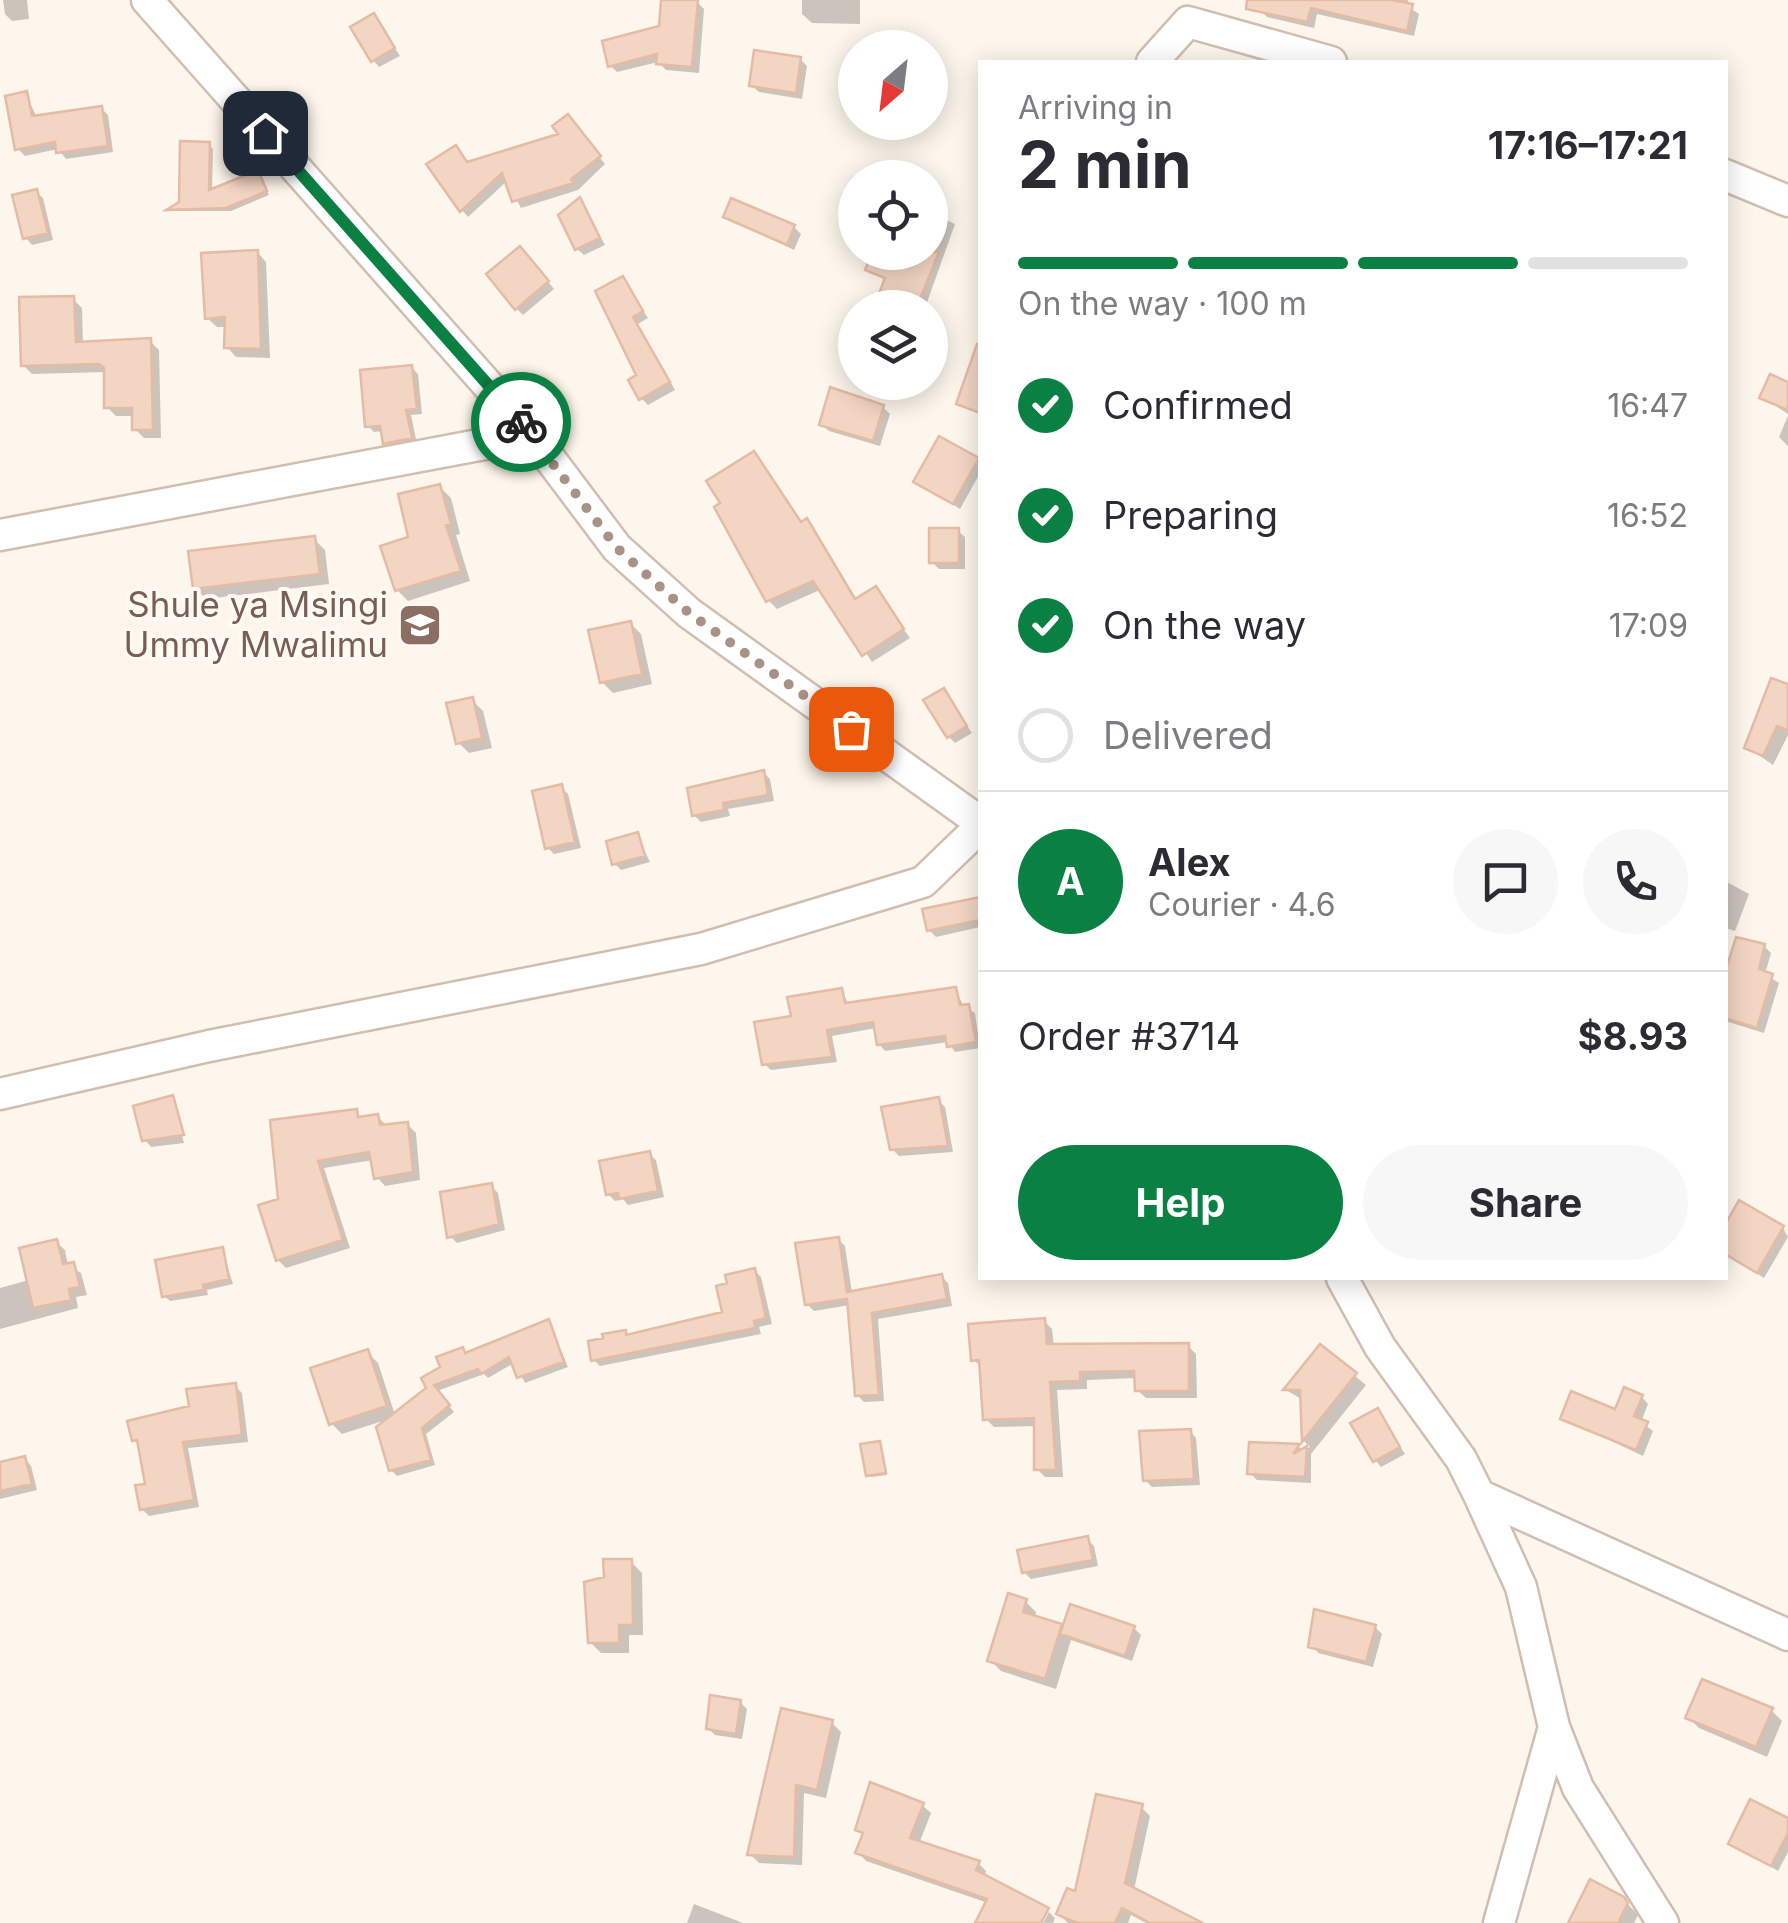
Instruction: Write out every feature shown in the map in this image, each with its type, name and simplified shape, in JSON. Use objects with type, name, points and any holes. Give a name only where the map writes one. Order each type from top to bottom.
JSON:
[{"type":"street","points":[[146,0],[532,435],[617,548],[689,613],[978,823]]},
{"type":"street","points":[[1154,60],[1188,22],[1325,60]]},
{"type":"street","points":[[1728,176],[1788,201]]},
{"type":"street","points":[[0,536],[532,435]]},
{"type":"street","points":[[0,1094],[209,1046],[701,949],[923,882],[978,826]]},
{"type":"street","points":[[1343,1280],[1380,1347],[1461,1459],[1479,1494],[1522,1587],[1554,1727],[1578,1788],[1664,1923]]},
{"type":"street","points":[[1479,1494],[1788,1635]]},
{"type":"street","points":[[1499,1923],[1554,1727]]},
{"type":"building","points":[[661,0],[698,0],[692,67],[656,64],[657,54],[608,67],[602,41],[659,26]]},
{"type":"building","points":[[1247,0],[1392,0],[1413,4],[1407,31],[1311,8],[1307,22],[1246,9]]},
{"type":"building","points":[[374,13],[395,48],[371,62],[350,27]]},
{"type":"building","points":[[754,50],[801,57],[796,93],[749,86]]},
{"type":"building","points":[[27,91],[32,116],[102,106],[108,146],[56,153],[55,142],[15,150],[5,96]]},
{"type":"building","points":[[568,114],[601,156],[571,179],[573,183],[512,202],[502,173],[460,212],[426,164],[456,145],[467,162],[558,134],[552,126]]},
{"type":"building","points":[[180,141],[210,142],[209,190],[258,170],[267,191],[226,208],[166,210],[179,202]]},
{"type":"building","points":[[37,189],[48,233],[23,239],[12,195]]},
{"type":"building","points":[[580,197],[600,238],[575,250],[558,215]]},
{"type":"building","points":[[731,198],[795,225],[787,245],[723,217]]},
{"type":"building","points":[[520,246],[549,281],[515,310],[486,274]]},
{"type":"building","points":[[258,250],[261,349],[224,348],[225,317],[205,319],[201,253]]},
{"type":"building","points":[[865,270],[932,270],[924,290],[880,290],[885,278]]},
{"type":"building","points":[[623,276],[643,311],[633,317],[670,382],[639,400],[628,380],[636,375],[595,291]]},
{"type":"building","points":[[74,296],[76,342],[151,338],[153,430],[132,430],[132,408],[104,408],[104,368],[99,364],[21,366],[19,297]]},
{"type":"building","points":[[977,344],[978,344],[978,412],[956,404]]},
{"type":"building","points":[[412,365],[417,409],[406,410],[412,438],[383,444],[380,426],[365,427],[360,370]]},
{"type":"building","points":[[1770,374],[1788,382],[1788,410],[1759,398]]},
{"type":"building","points":[[830,387],[838,390],[838,400],[869,400],[884,405],[873,441],[819,425]]},
{"type":"building","points":[[939,436],[978,457],[953,504],[913,482]]},
{"type":"building","points":[[754,451],[801,522],[807,518],[855,599],[876,586],[904,629],[862,656],[813,581],[766,602],[714,507],[720,503],[706,481]]},
{"type":"building","points":[[440,484],[451,524],[446,525],[461,571],[395,591],[380,546],[408,537],[398,494]]},
{"type":"building","points":[[929,528],[959,528],[959,563],[929,563]]},
{"type":"building","points":[[315,536],[320,574],[193,589],[188,551]]},
{"type":"building","points":[[631,621],[642,674],[600,683],[588,630]]},
{"type":"building","points":[[1771,678],[1788,684],[1788,730],[1777,726],[1763,756],[1744,748]]},
{"type":"building","points":[[944,688],[967,726],[947,738],[923,700]]},
{"type":"building","points":[[473,697],[482,738],[456,744],[446,703]]},
{"type":"building","points":[[764,770],[768,795],[723,803],[724,810],[692,816],[687,788]]},
{"type":"building","points":[[562,784],[575,842],[545,849],[532,791]]},
{"type":"building","points":[[638,832],[645,856],[612,865],[606,841]]},
{"type":"building","points":[[978,897],[978,920],[927,931],[922,909]]},
{"type":"building","points":[[1736,937],[1765,944],[1759,969],[1773,974],[1757,1028],[1728,1019],[1728,963]]},
{"type":"building","points":[[956,987],[960,1005],[969,1004],[976,1042],[947,1047],[945,1036],[877,1045],[873,1022],[827,1030],[832,1057],[762,1065],[754,1022],[791,1016],[787,997],[842,988],[845,1003]]},
{"type":"building","points":[[173,1095],[184,1135],[142,1141],[133,1106]]},
{"type":"building","points":[[939,1097],[948,1146],[890,1150],[881,1107]]},
{"type":"building","points":[[357,1109],[358,1117],[378,1114],[380,1125],[408,1122],[413,1172],[374,1179],[369,1152],[318,1161],[343,1240],[276,1261],[258,1205],[278,1199],[270,1120]]},
{"type":"building","points":[[650,1151],[658,1191],[619,1199],[618,1193],[606,1195],[599,1161]]},
{"type":"building","points":[[492,1183],[499,1224],[447,1238],[440,1192]]},
{"type":"building","points":[[1739,1200],[1784,1226],[1757,1273],[1728,1256],[1728,1220]]},
{"type":"building","points":[[839,1237],[847,1292],[942,1274],[947,1299],[872,1313],[879,1395],[855,1396],[847,1299],[805,1305],[795,1243]]},
{"type":"building","points":[[57,1239],[63,1264],[74,1262],[80,1287],[69,1289],[71,1300],[33,1308],[19,1248]]},
{"type":"building","points":[[223,1247],[229,1279],[203,1285],[204,1290],[162,1297],[155,1260]]},
{"type":"building","points":[[755,1268],[766,1318],[754,1321],[755,1328],[591,1361],[588,1341],[603,1338],[602,1334],[626,1330],[626,1335],[722,1312],[716,1286],[727,1283],[725,1275]]},
{"type":"building","points":[[1045,1318],[1047,1344],[1189,1343],[1189,1391],[1135,1391],[1134,1371],[1080,1372],[1080,1381],[1050,1382],[1056,1470],[1034,1470],[1034,1418],[983,1420],[979,1360],[971,1361],[968,1324]]},
{"type":"building","points":[[549,1319],[564,1362],[517,1378],[509,1357],[481,1374],[478,1369],[434,1385],[450,1405],[422,1428],[431,1460],[389,1471],[376,1427],[426,1388],[421,1378],[440,1367],[436,1357],[463,1347],[465,1353]]},
{"type":"building","points":[[1320,1344],[1357,1373],[1302,1442],[1300,1390],[1283,1390]]},
{"type":"building","points":[[368,1349],[387,1406],[329,1425],[310,1368]]},
{"type":"building","points":[[236,1383],[242,1435],[183,1442],[194,1500],[140,1510],[135,1485],[145,1484],[137,1440],[132,1441],[127,1421],[189,1406],[186,1389]]},
{"type":"building","points":[[1624,1387],[1643,1395],[1634,1416],[1648,1422],[1636,1450],[1560,1419],[1571,1391],[1615,1409]]},
{"type":"building","points":[[1378,1408],[1400,1447],[1373,1462],[1350,1423]]},
{"type":"building","points":[[1191,1429],[1194,1479],[1143,1481],[1139,1431]]},
{"type":"building","points":[[880,1441],[886,1473],[866,1476],[860,1444]]},
{"type":"building","points":[[1249,1442],[1300,1444],[1293,1454],[1307,1446],[1305,1477],[1247,1474]]},
{"type":"building","points":[[25,1456],[32,1484],[0,1491],[0,1462]]},
{"type":"building","points":[[1088,1536],[1093,1560],[1022,1573],[1017,1550]]},
{"type":"building","points":[[603,1559],[632,1559],[633,1625],[619,1625],[619,1643],[588,1643],[584,1582],[604,1577]]},
{"type":"building","points":[[1008,1593],[1027,1599],[1023,1612],[1062,1624],[1045,1679],[987,1661]]},
{"type":"building","points":[[1070,1604],[1135,1626],[1125,1656],[1060,1634]]},
{"type":"building","points":[[1314,1609],[1376,1625],[1366,1662],[1308,1647]]},
{"type":"building","points":[[1702,1679],[1773,1708],[1756,1747],[1685,1718]]},
{"type":"building","points":[[710,1695],[741,1700],[736,1734],[706,1729]]},
{"type":"building","points":[[781,1708],[833,1720],[817,1790],[796,1785],[794,1857],[747,1855]]},
{"type":"building","points":[[870,1782],[924,1803],[910,1838],[980,1861],[976,1870],[1049,1908],[1041,1923],[975,1923],[987,1899],[855,1853],[863,1833],[855,1830]]},
{"type":"building","points":[[1096,1794],[1143,1804],[1125,1883],[1203,1923],[1150,1923],[1122,1908],[1115,1923],[1077,1923],[1056,1914],[1067,1888],[1075,1891]]},
{"type":"building","points":[[1750,1799],[1788,1818],[1788,1833],[1771,1866],[1728,1844]]},
{"type":"building","points":[[1590,1879],[1628,1903],[1618,1923],[1568,1923]]},
{"type":"way so far","points":[[521,422],[617,548],[689,613],[851,729]]},
{"type":"place","name":"Shule ya Msingi Ummy Mwalimu","points":[[420,625]]},
{"type":"route","points":[[265,133],[521,422]]}]
